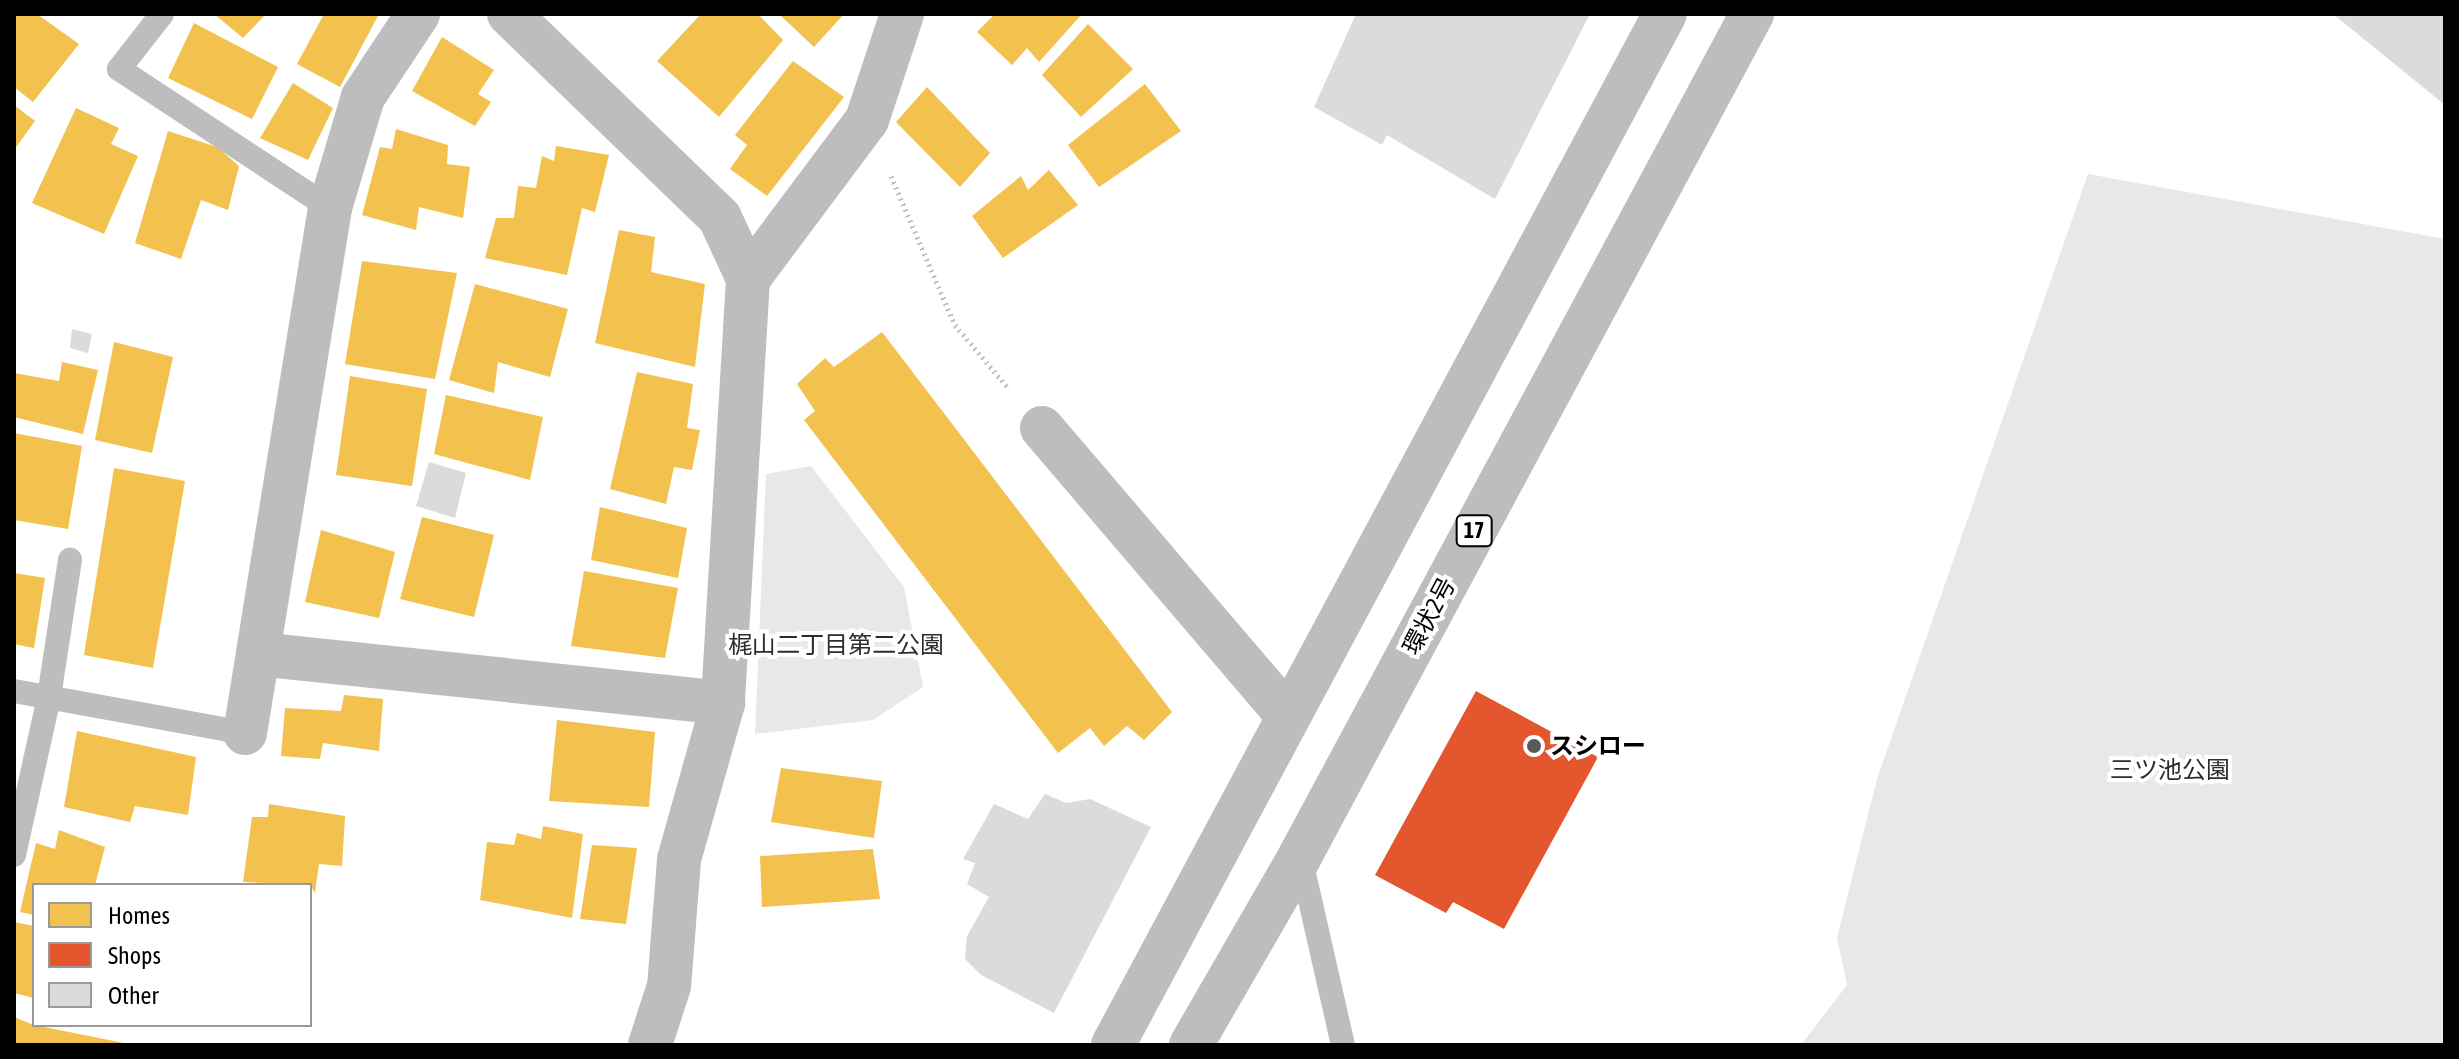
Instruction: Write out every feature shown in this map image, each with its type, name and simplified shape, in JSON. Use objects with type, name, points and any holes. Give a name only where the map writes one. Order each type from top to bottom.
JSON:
[{"type":"street","points":[[245,733],[330,208],[363,97],[418,14]]},
{"type":"street","points":[[509,14],[720,218],[748,279],[723,703],[679,860],[669,986],[650,1045]]},
{"type":"street","points":[[748,279],[867,120],[902,14]]},
{"type":"street","points":[[1113,1045],[1665,14]]},
{"type":"street","name":"環状2号","points":[[1191,1045],[1300,856],[1752,14]]},
{"type":"street","points":[[1042,428],[1288,716]]},
{"type":"street","points":[[258,654],[723,703]]},
{"type":"street","points":[[669,986],[679,1045]]},
{"type":"lane","points":[[162,14],[119,69],[330,208]]},
{"type":"lane","points":[[14,855],[49,697],[70,560]]},
{"type":"lane","points":[[14,691],[245,733]]},
{"type":"lane","points":[[1300,856],[1343,1045]]},
{"type":"path","points":[[867,120],[955,325],[1042,428]]},
{"type":"green space","name":"三ツ池公園","points":[[2088,174],[2445,239],[2445,1045],[1801,1045],[1847,985],[1837,938],[1877,779]]},
{"type":"green space","name":"梶山二丁目第二公園","points":[[811,466],[904,587],[923,687],[873,720],[755,734],[766,474]]},
{"type":"building: Homes","points":[[14,14],[37,14],[79,44],[33,102],[14,87]]},
{"type":"building: Homes","points":[[214,14],[266,14],[243,38]]},
{"type":"building: Homes","points":[[324,14],[379,14],[340,87],[297,64]]},
{"type":"building: Homes","points":[[701,14],[758,14],[783,40],[719,117],[657,61]]},
{"type":"building: Homes","points":[[779,14],[844,14],[814,47]]},
{"type":"building: Homes","points":[[995,14],[1082,14],[1039,62],[1027,48],[1012,65],[977,32]]},
{"type":"building: Homes","points":[[194,23],[278,67],[252,119],[168,78]]},
{"type":"building: Homes","points":[[1088,24],[1133,69],[1081,117],[1042,75]]},
{"type":"building: Homes","points":[[442,37],[494,70],[478,94],[491,102],[475,126],[412,91]]},
{"type":"building: Homes","points":[[793,61],[844,97],[767,196],[730,169],[747,145],[735,135]]},
{"type":"building: Homes","points":[[293,83],[333,108],[308,160],[260,138]]},
{"type":"building: Homes","points":[[1145,84],[1181,131],[1099,187],[1068,145]]},
{"type":"building: Homes","points":[[927,87],[990,153],[960,187],[896,122]]},
{"type":"building: Homes","points":[[14,105],[35,121],[14,150]]},
{"type":"building: Homes","points":[[76,108],[119,128],[111,144],[138,156],[104,234],[32,203]]},
{"type":"building: Homes","points":[[396,129],[448,145],[447,164],[470,167],[463,218],[419,207],[416,230],[362,215],[380,147],[392,149]]},
{"type":"building: Homes","points":[[168,131],[217,147],[239,166],[228,210],[201,200],[181,259],[135,243]]},
{"type":"building: Homes","points":[[556,146],[609,155],[595,212],[582,208],[567,275],[485,258],[496,218],[514,218],[518,186],[536,188],[542,156],[554,161]]},
{"type":"building: Homes","points":[[1049,170],[1078,205],[1003,258],[972,216],[1021,176],[1028,190]]},
{"type":"building: Homes","points":[[619,230],[655,237],[651,272],[705,284],[695,367],[595,343]]},
{"type":"building: Homes","points":[[362,261],[457,273],[435,379],[345,364]]},
{"type":"building: Homes","points":[[475,284],[568,309],[550,377],[498,362],[494,393],[449,380]]},
{"type":"building: Homes","points":[[882,332],[1172,712],[1144,740],[1127,726],[1104,746],[1090,728],[1058,753],[804,420],[815,411],[797,384],[825,358],[834,367]]},
{"type":"building: Homes","points":[[114,342],[173,357],[152,453],[95,440]]},
{"type":"building: Homes","points":[[62,362],[98,370],[83,434],[14,417],[14,373],[59,381]]},
{"type":"building: Homes","points":[[637,372],[693,384],[687,428],[700,430],[692,470],[674,467],[666,504],[610,489]]},
{"type":"building: Homes","points":[[350,376],[427,389],[412,486],[336,475]]},
{"type":"building: Homes","points":[[446,395],[543,417],[530,480],[434,454]]},
{"type":"building: Homes","points":[[14,433],[82,446],[68,529],[14,520]]},
{"type":"building: Homes","points":[[114,468],[185,481],[153,668],[84,655]]},
{"type":"building: Homes","points":[[600,507],[687,528],[678,578],[591,560]]},
{"type":"building: Homes","points":[[422,517],[494,535],[474,617],[400,599]]},
{"type":"building: Homes","points":[[321,530],[395,552],[379,618],[305,602]]},
{"type":"building: Homes","points":[[584,571],[678,588],[665,658],[571,646]]},
{"type":"building: Homes","points":[[14,573],[45,578],[34,648],[14,644]]},
{"type":"building: Homes","points":[[344,695],[383,699],[379,751],[323,743],[320,759],[281,756],[285,708],[341,711]]},
{"type":"building: Homes","points":[[557,720],[655,732],[649,807],[549,801]]},
{"type":"building: Homes","points":[[77,731],[196,757],[188,815],[135,806],[130,822],[64,807]]},
{"type":"building: Homes","points":[[781,768],[882,781],[874,838],[771,822]]},
{"type":"building: Homes","points":[[269,804],[345,816],[342,866],[319,864],[315,893],[312,883],[243,882],[252,817],[268,817]]},
{"type":"building: Homes","points":[[543,826],[583,834],[572,918],[480,900],[487,842],[514,845],[517,833],[541,839]]},
{"type":"building: Homes","points":[[59,830],[105,847],[96,883],[32,883],[32,915],[20,912],[36,843],[55,849]]},
{"type":"building: Homes","points":[[592,845],[637,848],[626,924],[580,919]]},
{"type":"building: Homes","points":[[873,849],[880,899],[762,907],[760,856]]},
{"type":"building: Homes","points":[[14,922],[32,926],[32,998],[14,993]]},
{"type":"building: Homes","points":[[14,1017],[32,1024],[32,1027],[134,1045],[14,1045]]},
{"type":"building: Shops","points":[[1476,691],[1598,757],[1504,929],[1453,902],[1446,913],[1375,875]]},
{"type":"building: Other","points":[[1356,14],[1590,14],[1495,199],[1387,135],[1382,145],[1314,107]]},
{"type":"building: Other","points":[[2333,14],[2445,14],[2445,105]]},
{"type":"building: Other","points":[[72,329],[92,334],[88,353],[70,348]]},
{"type":"building: Other","points":[[429,462],[466,473],[455,518],[416,506]]},
{"type":"building: Other","points":[[1045,794],[1066,803],[1090,799],[1151,827],[1054,1013],[981,975],[965,959],[967,936],[989,897],[967,884],[975,863],[963,859],[994,804],[1028,819]]},
{"type":"place","name":"スシロー","points":[[1534,746]]}]
